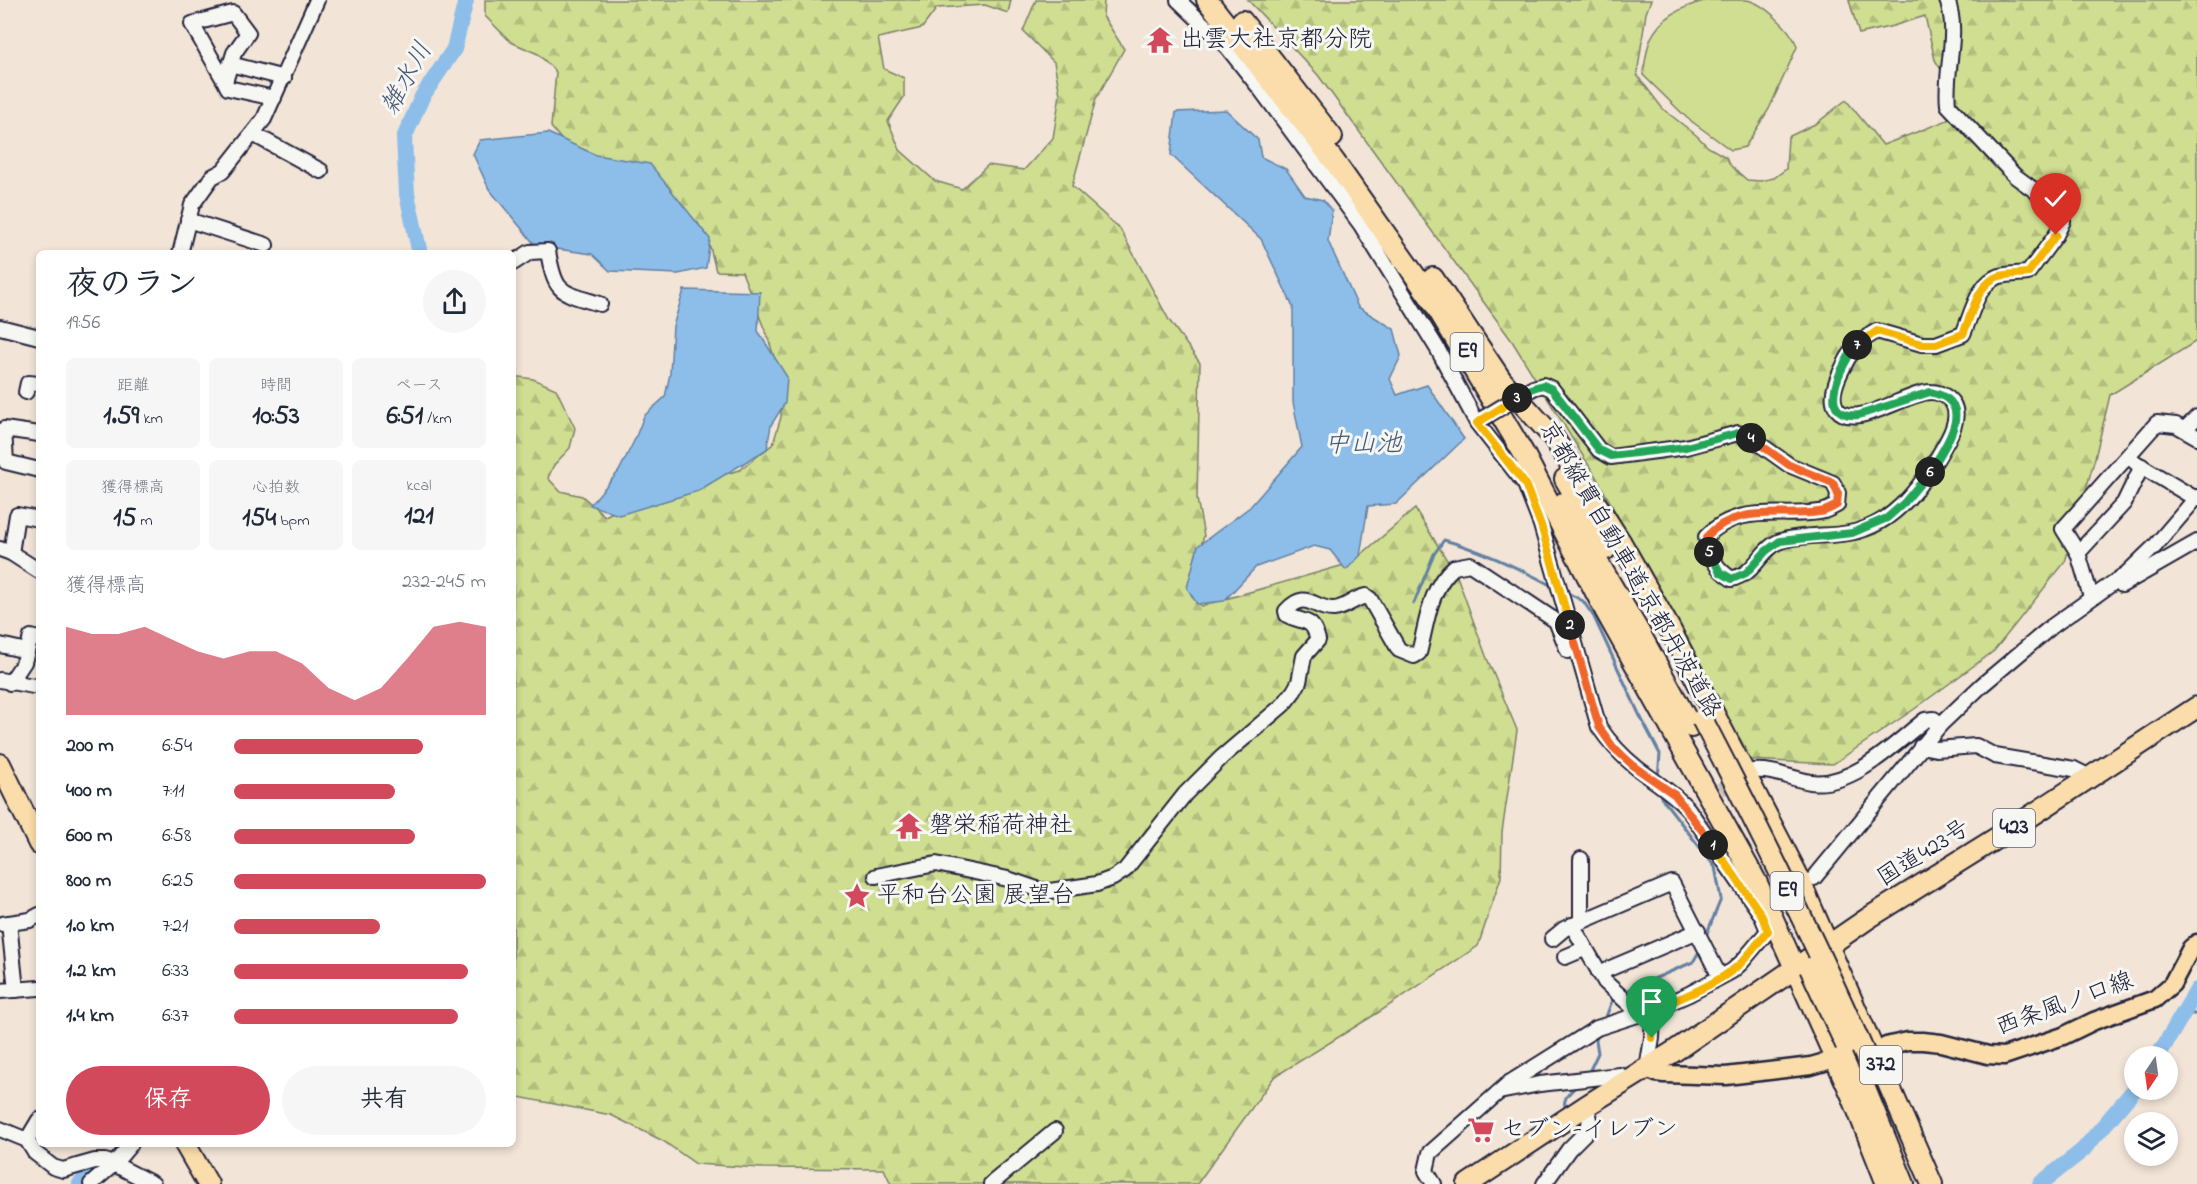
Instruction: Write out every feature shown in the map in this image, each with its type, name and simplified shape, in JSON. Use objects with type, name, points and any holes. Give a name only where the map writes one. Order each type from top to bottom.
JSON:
[{"type":"highway","name":"京都縦貫自動車道;京都丹波道路","points":[[1207,0],[1334,161],[1428,293],[1558,494],[1639,632],[1735,782],[1838,994],[1859,1060],[1892,1134],[1919,1184]]},
{"type":"highway","name":"京都縦貫自動車道;京都丹波道路","points":[[1225,0],[1344,153],[1409,243],[1503,382],[1581,505],[1651,627],[1696,723]]},
{"type":"highway","points":[[1428,293],[1524,454],[1606,612],[1756,881],[1796,968]]},
{"type":"highway","points":[[1503,382],[1553,437],[1620,541],[1671,631],[1758,796],[1796,872],[1829,947]]},
{"type":"highway","name":"国道423号","points":[[1468,1184],[1586,1106],[1647,1069],[1870,917],[1935,878],[2197,707]]},
{"type":"highway","points":[[0,764],[36,838]]},
{"type":"highway","name":"372","points":[[1829,947],[1932,1184]]},
{"type":"highway","name":"372","points":[[1796,968],[1853,1098],[1887,1184]]},
{"type":"highway","name":"京都縦貫自動車道;京都丹波道路","points":[[1892,1134],[1904,1184]]},
{"type":"highway","points":[[187,1147],[208,1184]]},
{"type":"main road","name":"西条風ノ口線","points":[[1886,1046],[1908,1041],[1923,1041],[1941,1043],[1988,1055],[2004,1056],[2063,1036],[2094,1021],[2155,999],[2172,984],[2191,948],[2197,943]]},
{"type":"main road","points":[[1647,1069],[1664,1074],[1715,1076],[1812,1066],[1825,1062]]},
{"type":"street","points":[[181,250],[192,205],[212,177],[223,171],[264,118],[284,78],[317,0]]},
{"type":"street","points":[[1178,0],[1227,48],[1254,81],[1362,225],[1480,421],[1525,484],[1541,525],[1599,727],[1613,747],[1636,768],[1675,795],[1688,809],[1703,834],[1721,855],[1754,904],[1779,952],[1796,968]]},
{"type":"street","points":[[1480,421],[1533,388],[1543,385],[1552,389],[1599,450],[1611,456],[1686,447],[1738,433],[1751,438],[1789,465],[1833,483],[1838,494],[1837,505],[1821,512],[1741,516],[1716,527],[1706,537],[1709,554],[1720,572],[1732,579],[1746,573],[1766,551],[1780,541],[1852,533],[1887,518],[1904,503],[1929,473],[1953,431],[1957,414],[1953,403],[1942,394],[1930,392],[1885,408],[1849,416],[1839,412],[1834,403],[1833,394],[1847,360],[1855,346],[1877,331],[1922,344],[1936,344],[1963,334],[1977,298],[1988,282],[1999,276],[2028,273],[2056,235],[2063,221],[2056,206],[2015,176],[1948,105],[1946,90],[1952,28],[1951,10],[1947,0]]},
{"type":"street","points":[[225,82],[234,53],[248,33],[233,13],[192,24],[225,82],[228,87],[274,98]]},
{"type":"street","points":[[230,64],[284,78]]},
{"type":"street","points":[[253,134],[321,171]]},
{"type":"street","points":[[188,220],[266,245]]},
{"type":"street","points":[[516,261],[530,252],[548,251],[552,278],[565,293],[600,304]]},
{"type":"street","points":[[0,327],[36,336]]},
{"type":"street","points":[[26,392],[28,383],[36,384]]},
{"type":"street","points":[[2197,417],[2191,433],[2176,425],[2157,423],[2063,528],[2078,553],[2091,597],[2097,600],[2197,542]]},
{"type":"street","points":[[36,434],[4,429],[6,462],[36,469]]},
{"type":"street","points":[[1814,878],[1940,725],[1982,685],[2051,627],[2127,573],[2155,546],[2196,498],[2126,457]]},
{"type":"street","points":[[2078,553],[2124,503],[2142,466]]},
{"type":"street","points":[[36,518],[17,515],[5,551],[36,569]]},
{"type":"street","points":[[876,876],[936,864],[1008,879],[1050,891],[1097,884],[1113,878],[1125,870],[1185,794],[1222,757],[1283,705],[1294,691],[1299,682],[1304,656],[1318,640],[1315,629],[1309,623],[1287,615],[1286,611],[1290,606],[1302,600],[1336,609],[1366,596],[1370,598],[1399,650],[1414,656],[1419,652],[1428,611],[1436,592],[1454,567],[1470,564],[1556,621],[1573,665],[1583,674]]},
{"type":"street","points":[[5,681],[24,662],[31,637],[36,638]]},
{"type":"street","points":[[0,645],[27,651]]},
{"type":"street","points":[[5,681],[36,686]]},
{"type":"street","points":[[1753,771],[1765,770],[1812,782],[1834,782],[1852,775],[1925,720],[1934,719],[1940,725]]},
{"type":"street","points":[[1921,746],[1936,749],[1976,746],[1995,756],[2074,769],[2088,779]]},
{"type":"street","points":[[1688,809],[1702,800]]},
{"type":"street","points":[[1581,860],[1576,923],[1584,949],[1605,982],[1639,1013]]},
{"type":"street","points":[[1552,939],[1576,923],[1672,883],[1720,977]]},
{"type":"street","points":[[16,990],[4,924],[30,920],[36,917]]},
{"type":"street","points":[[1434,1184],[1426,1171],[1430,1153],[1509,1083],[1597,1028],[1653,1010],[1720,977],[1741,963],[1768,931]]},
{"type":"street","points":[[1599,973],[1702,939]]},
{"type":"street","points":[[1565,957],[1584,949]]},
{"type":"street","points":[[0,991],[36,988]]},
{"type":"street","points":[[1647,1069],[1652,1038],[1653,1010]]},
{"type":"street","points":[[1499,1092],[1540,1084],[1620,1075],[1628,1081]]},
{"type":"street","points":[[1544,1184],[1569,1149],[1588,1130],[1590,1119],[1586,1106]]},
{"type":"street","points":[[27,1140],[36,1125]]},
{"type":"street","points":[[0,1129],[27,1140],[35,1153],[53,1167],[63,1170],[95,1161],[114,1164],[134,1179],[153,1184]]},
{"type":"street","points":[[991,1184],[1055,1131]]},
{"type":"street","points":[[91,1184],[114,1164],[128,1147]]},
{"type":"green space","points":[[485,0],[1011,0],[1008,13],[985,5],[937,8],[922,28],[878,38],[884,69],[904,78],[904,97],[888,121],[900,150],[935,181],[962,189],[988,165],[1024,170],[1053,138],[1060,94],[1054,62],[1023,31],[1036,0],[1104,0],[1103,16],[1124,49],[1096,99],[1072,186],[1120,229],[1169,320],[1200,363],[1197,499],[1204,536],[1189,583],[1201,606],[1351,563],[1415,509],[1457,576],[1486,656],[1517,730],[1502,832],[1501,877],[1478,946],[1379,1012],[1274,1077],[1197,1184],[891,1184],[884,1169],[762,1168],[696,1164],[663,1141],[611,1115],[516,1097],[516,376],[533,379],[556,389],[575,428],[570,448],[554,465],[548,478],[560,491],[582,496],[605,516],[646,496],[740,470],[773,444],[781,417],[781,379],[742,272],[716,271],[710,247],[698,223],[680,209],[667,185],[565,144],[551,127],[556,72],[538,54],[511,42],[485,16]]},
{"type":"green space","points":[[1248,0],[1651,0],[1646,13],[1637,75],[1663,109],[1708,147],[1726,157],[1731,166],[1747,180],[1760,181],[1774,178],[1786,169],[1788,137],[1817,123],[1846,100],[1883,145],[1948,120],[1954,91],[1935,60],[1925,16],[1859,34],[1849,0],[2197,0],[2197,338],[2195,342],[2110,395],[2095,458],[2065,562],[1994,651],[1833,764],[1749,760],[1686,639],[1596,477],[1512,341],[1318,75]]},
{"type":"green space","points":[[1708,0],[1746,0],[1761,6],[1784,26],[1797,47],[1769,109],[1745,147],[1731,150],[1687,118],[1643,75],[1649,42],[1661,23],[1683,8]]},
{"type":"water","name":"中山池","points":[[1226,110],[1258,140],[1261,157],[1286,169],[1305,196],[1323,200],[1332,211],[1328,241],[1358,307],[1394,329],[1401,356],[1390,379],[1397,395],[1427,385],[1464,439],[1396,504],[1368,506],[1360,556],[1346,570],[1330,550],[1314,546],[1256,567],[1224,601],[1197,604],[1187,588],[1198,546],[1250,507],[1302,447],[1293,402],[1293,307],[1261,239],[1171,155],[1176,112]]},
{"type":"water","points":[[548,133],[596,155],[650,164],[710,239],[706,268],[678,274],[610,271],[592,254],[536,246],[489,189],[473,154],[480,140]]},
{"type":"water","points":[[684,290],[760,292],[758,331],[787,377],[785,403],[771,425],[767,449],[698,491],[619,515],[590,505],[619,471],[644,416],[665,397],[670,374],[673,326]]},
{"type":"waterway","name":"雑水川","points":[[419,250],[407,194],[404,138],[422,97],[454,49],[466,0]]},
{"type":"waterway","points":[[1414,603],[1434,554],[1444,540],[1500,560],[1554,587]]},
{"type":"waterway","points":[[1566,592],[1583,601],[1594,617],[1660,754],[1658,778]]},
{"type":"waterway","points":[[1659,791],[1661,797],[1715,867],[1721,899],[1705,938]]},
{"type":"waterway","points":[[1621,993],[1693,962],[1700,950]]},
{"type":"waterway","points":[[2164,1046],[2197,990]]},
{"type":"waterway","points":[[1606,1017],[1616,997]]},
{"type":"waterway","points":[[2184,1014],[2197,1014]]},
{"type":"waterway","points":[[1588,1074],[1598,1053],[1596,1040],[1598,1034]]},
{"type":"waterway","points":[[1566,1110],[1565,1099],[1578,1084]]},
{"type":"waterway","points":[[2040,1184],[2083,1150],[2126,1100]]},
{"type":"waterway","name":"雑水川","points":[[80,1184],[91,1174]]},
{"type":"tunnel","points":[[1702,800],[1741,778]]},
{"type":"place","name":"出雲大社京都分院","points":[[1160,40]]},
{"type":"place","name":"磐栄稲荷神社","points":[[909,826]]},
{"type":"place","name":"平和台公園 展望台","points":[[857,896]]},
{"type":"place","name":"セブン-イレブン","points":[[1481,1130]]},
{"type":"route","points":[[1652,1038],[1653,1010],[1689,994],[1732,970],[1741,963],[1768,931],[1761,914],[1721,855],[1703,834],[1688,809],[1675,795],[1636,768],[1613,747],[1599,727],[1541,525],[1525,484],[1477,423],[1533,388],[1543,385],[1552,389],[1599,450],[1611,456],[1686,447],[1738,433],[1751,438],[1789,465],[1833,483],[1838,494],[1837,505],[1821,512],[1741,516],[1716,527],[1706,537],[1709,554],[1720,572],[1732,579],[1746,573],[1766,551],[1780,541],[1852,533],[1887,518],[1904,503],[1929,473],[1953,431],[1957,414],[1953,403],[1946,396],[1930,392],[1859,415],[1849,416],[1839,412],[1834,403],[1833,394],[1855,346],[1877,331],[1922,344],[1936,344],[1963,334],[1977,298],[1988,282],[1999,276],[2028,273],[2056,235]]}]
